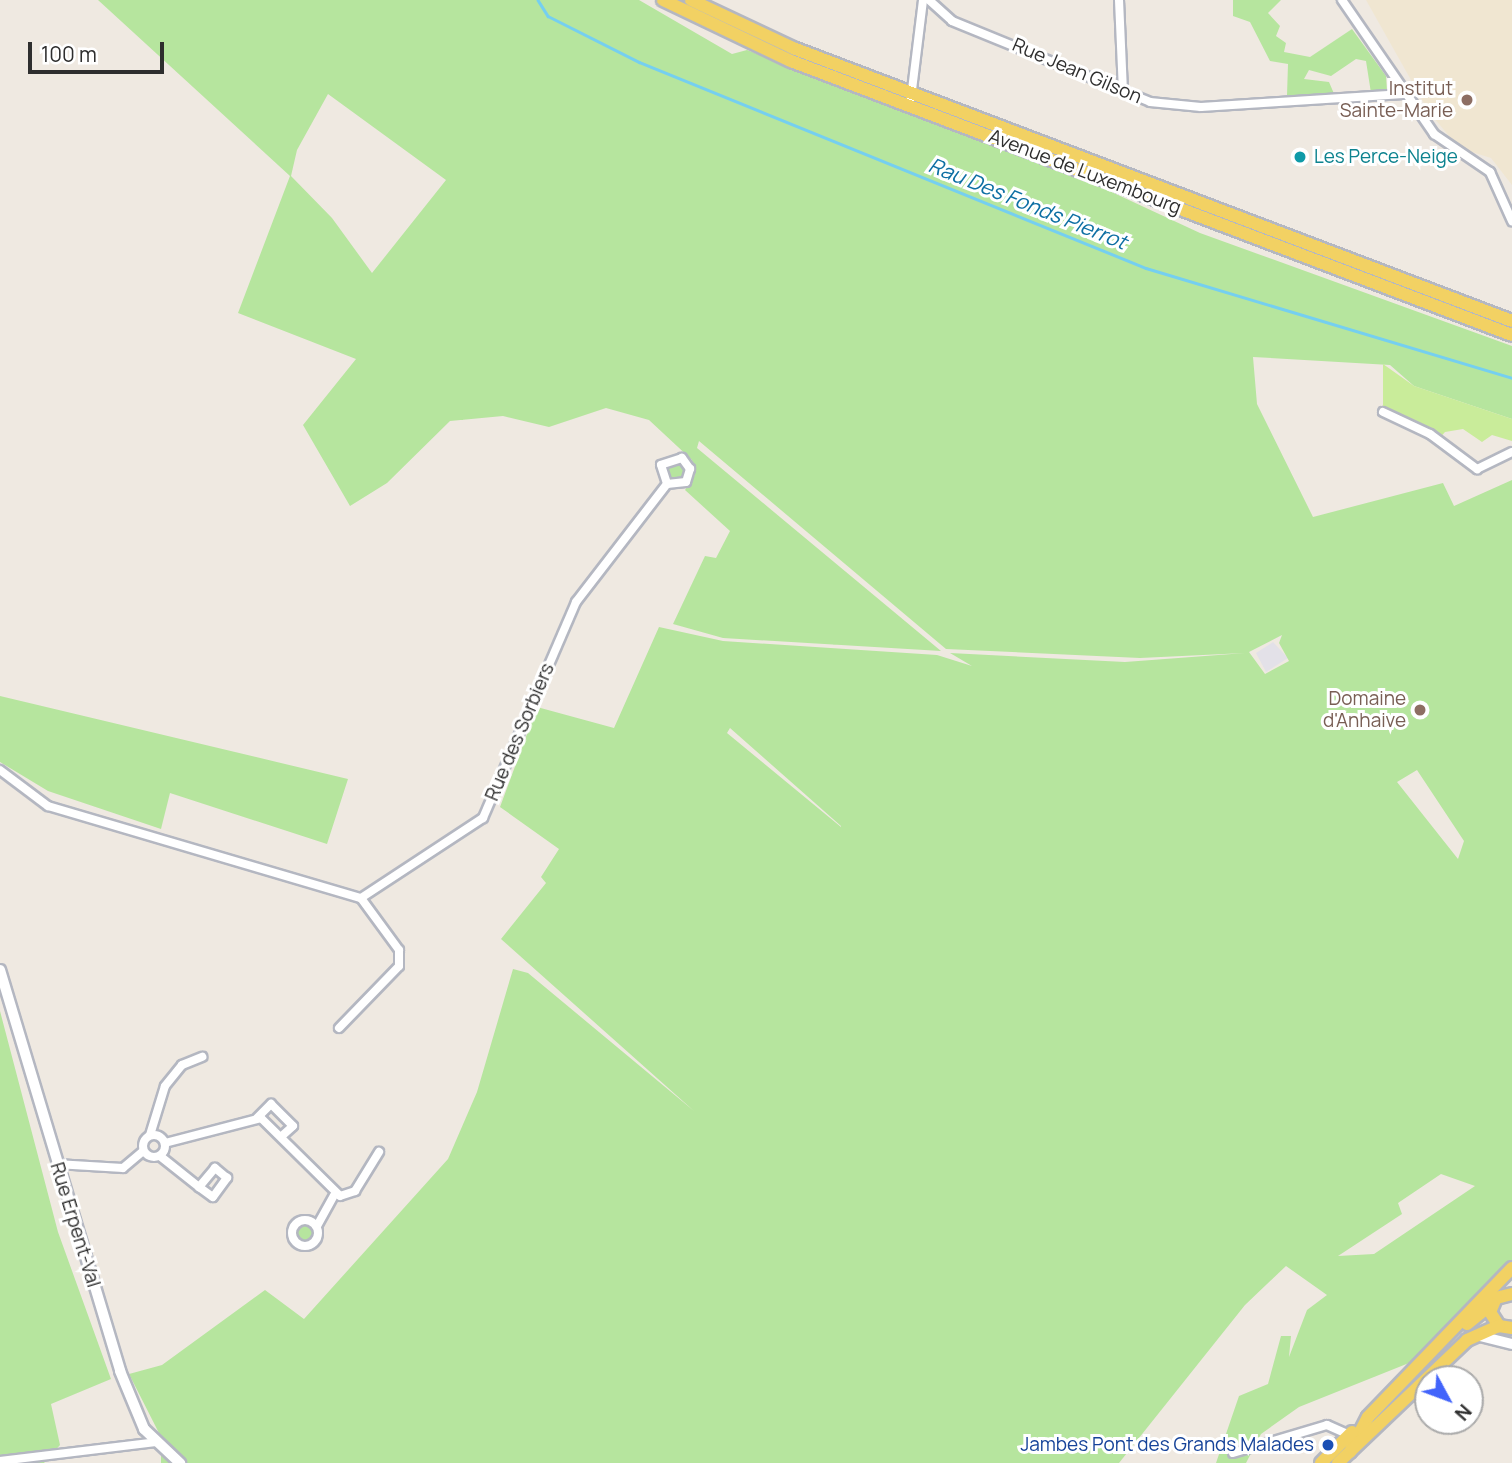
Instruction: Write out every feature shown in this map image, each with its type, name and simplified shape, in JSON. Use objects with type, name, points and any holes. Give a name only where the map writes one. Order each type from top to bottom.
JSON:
[{"type":"main road","name":"Avenue de Luxembourg","points":[[663,0],[746,42],[911,99],[1512,321]]},
{"type":"main road","name":"Avenue de Luxembourg","points":[[691,0],[911,99],[1512,335]]},
{"type":"main road","points":[[1350,1452],[1368,1417],[1512,1268]]},
{"type":"main road","points":[[1321,1463],[1492,1304],[1510,1291]]},
{"type":"main road","points":[[1339,1463],[1467,1340],[1506,1329],[1492,1304]]},
{"type":"main road","points":[[1467,1340],[1490,1336],[1512,1344]]},
{"type":"street","points":[[911,99],[923,0]]},
{"type":"street","name":"Rue Jean Gilson","points":[[929,0],[952,21],[1150,102],[1200,107],[1404,94]]},
{"type":"street","points":[[1119,0],[1123,90]]},
{"type":"street","points":[[1342,0],[1434,134],[1490,172],[1512,221]]},
{"type":"street","points":[[1383,412],[1430,434],[1476,468],[1512,452]]},
{"type":"street","name":"Rue des Sorbiers","points":[[361,898],[483,818],[576,602],[667,484]]},
{"type":"street","points":[[0,770],[48,806],[361,898],[399,950],[399,966],[339,1028]]},
{"type":"street","name":"Rue Erpent-Val","points":[[0,971],[120,1371],[135,1412],[156,1442],[180,1463]]},
{"type":"street","points":[[56,1164],[123,1168],[144,1151],[165,1086],[182,1065],[202,1057]]},
{"type":"street","points":[[150,1135],[165,1143],[257,1118],[271,1104],[293,1126],[282,1136]]},
{"type":"street","points":[[257,1118],[282,1136],[334,1195]]},
{"type":"street","points":[[160,1156],[165,1143]]},
{"type":"street","points":[[144,1151],[160,1156],[199,1187]]},
{"type":"street","points":[[334,1195],[355,1191],[379,1152]]},
{"type":"street","points":[[317,1226],[334,1195]]},
{"type":"street","points":[[1233,1453],[1327,1425],[1349,1435]]},
{"type":"street","points":[[0,1461],[156,1442]]},
{"type":"shaded area","name":"Institut Sainte-Marie","points":[[1366,0],[1512,0],[1512,185],[1491,158],[1459,148],[1429,112]]},
{"type":"shaded area","points":[[1273,642],[1288,658],[1266,672],[1256,653]]},
{"type":"green space","points":[[98,0],[639,0],[732,54],[747,50],[1075,175],[1200,233],[1512,346],[1512,419],[1414,386],[1390,365],[1253,357],[1257,404],[1313,517],[1443,483],[1454,506],[1512,480],[1512,1264],[1414,1361],[1299,1407],[1261,1434],[1246,1463],[1216,1463],[1239,1396],[1268,1384],[1281,1336],[1291,1336],[1289,1357],[1307,1310],[1327,1295],[1286,1266],[1245,1305],[1119,1463],[161,1463],[161,1437],[129,1374],[162,1365],[265,1290],[304,1319],[448,1159],[477,1092],[513,969],[528,973],[694,1111],[501,939],[546,883],[541,877],[559,849],[500,807],[537,707],[614,728],[659,627],[723,641],[937,655],[972,666],[950,653],[1125,662],[1245,653],[1140,658],[946,649],[699,441],[697,448],[941,651],[723,638],[673,624],[705,556],[716,558],[730,531],[685,490],[695,475],[692,460],[649,420],[606,408],[549,427],[503,416],[450,421],[387,483],[350,506],[303,425],[356,359],[238,313],[290,176]],"holes":[[[328,94],[446,180],[372,273],[332,218],[291,176],[297,150]],[[1282,635],[1279,643],[1289,661],[1265,674],[1249,652]],[[730,728],[841,827],[727,733]],[[1417,770],[1464,841],[1458,859],[1397,782]],[[1441,1174],[1475,1186],[1374,1254],[1338,1256],[1402,1214],[1398,1203]]]},
{"type":"green space","points":[[1233,0],[1281,0],[1268,13],[1280,26],[1276,36],[1286,43],[1284,52],[1310,57],[1352,29],[1386,76],[1387,91],[1371,93],[1366,61],[1356,59],[1331,76],[1309,70],[1304,79],[1329,82],[1335,96],[1287,95],[1288,64],[1270,61],[1250,22],[1233,16]]},
{"type":"green space","points":[[1383,364],[1414,386],[1512,419],[1512,441],[1492,435],[1482,442],[1463,429],[1445,432],[1438,440],[1383,412]]},
{"type":"green space","points":[[675,462],[682,465],[685,472],[682,479],[675,482],[668,479],[665,472],[668,465]]},
{"type":"green space","points":[[0,696],[348,779],[327,844],[170,793],[161,829],[48,791],[0,762]]},
{"type":"green space","points":[[0,1011],[58,1232],[111,1379],[51,1404],[60,1445],[44,1463],[0,1463]]},
{"type":"green space","points":[[305,1223],[311,1226],[314,1232],[311,1238],[305,1241],[299,1238],[296,1232],[299,1226]]},
{"type":"waterway","name":"Rau Des Fonds Pierrot","points":[[538,0],[548,16],[639,62],[1146,268],[1512,378]]},
{"type":"place","name":"Institut Sainte-Marie","points":[[1467,100]]},
{"type":"place","name":"Les Perce-Neige","points":[[1300,157]]},
{"type":"place","name":"Domaine d'Anhaive","points":[[1420,710]]},
{"type":"place","name":"Jambes Pont des Grands Malades","points":[[1328,1445]]}]
